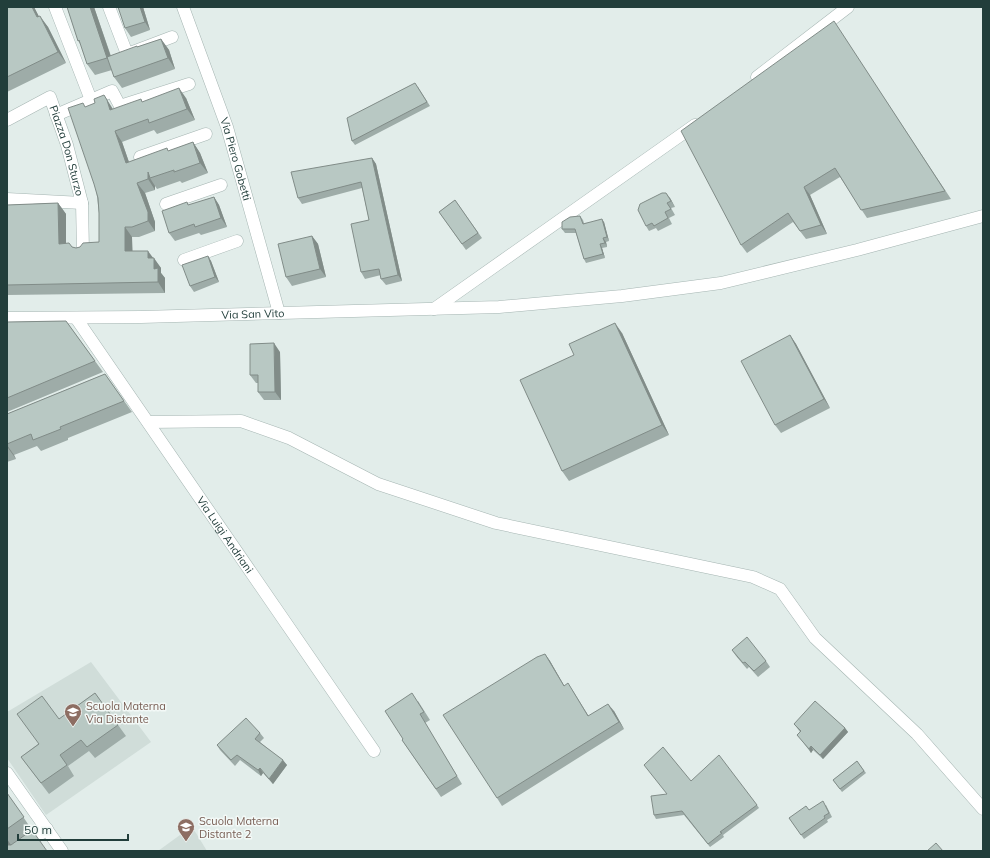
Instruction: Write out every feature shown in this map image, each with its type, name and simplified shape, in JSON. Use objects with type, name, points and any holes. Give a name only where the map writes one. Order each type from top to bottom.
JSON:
[{"type":"street","points":[[55,7],[91,100]]},
{"type":"street","points":[[109,7],[127,54],[172,37]]},
{"type":"street","name":"Via Piero Gobetti","points":[[184,7],[227,126],[279,313]]},
{"type":"street","points":[[748,84],[848,7]]},
{"type":"street","points":[[56,115],[112,91],[120,106],[189,84]]},
{"type":"street","name":"Piazza Don Sturzo","points":[[7,120],[50,97],[67,145],[82,203],[7,199]]},
{"type":"street","points":[[434,308],[704,118]]},
{"type":"street","points":[[140,158],[206,134]]},
{"type":"street","points":[[166,204],[221,185]]},
{"type":"street","points":[[82,203],[83,251]]},
{"type":"street","name":"Via San Vito","points":[[7,318],[141,317],[499,306],[622,296],[722,283],[857,250],[983,216]]},
{"type":"street","points":[[184,260],[237,241]]},
{"type":"street","name":"Via Luigi Andriani","points":[[76,318],[374,751]]},
{"type":"street","points":[[101,381],[116,375]]},
{"type":"street","points":[[148,422],[241,421],[288,438],[378,484],[496,523],[753,577],[780,589],[815,638],[917,734],[983,809]]},
{"type":"street","points":[[7,773],[62,851]]},
{"type":"street","points":[[16,851],[47,829]]},
{"type":"shaded area","name":"Scuola Materna Via Distante","points":[[91,662],[151,742],[46,815],[7,758],[7,712]]},
{"type":"shaded area","name":"Scuola Materna Distante 2","points":[[191,827],[207,851],[158,851]]},
{"type":"building","points":[[7,7],[32,7],[37,17],[40,16],[58,52],[7,77]]},
{"type":"building","points":[[67,7],[90,7],[107,58],[87,64]]},
{"type":"building","points":[[118,7],[140,7],[145,22],[125,28]]},
{"type":"building","points":[[834,21],[945,191],[861,210],[835,168],[804,187],[821,225],[800,231],[788,213],[741,245],[681,131]]},
{"type":"building","points":[[161,39],[168,58],[114,77],[107,57]]},
{"type":"building","points":[[415,83],[427,102],[352,141],[347,118]]},
{"type":"building","points":[[179,88],[187,109],[149,123],[148,119],[115,131],[126,163],[167,148],[168,151],[193,142],[200,163],[150,178],[148,172],[148,179],[137,183],[148,212],[148,221],[132,227],[125,227],[125,251],[148,251],[148,258],[154,258],[154,269],[158,268],[158,282],[7,285],[7,205],[58,203],[59,244],[69,243],[72,247],[76,248],[80,247],[83,243],[99,242],[98,198],[68,108],[83,103],[85,107],[95,103],[94,99],[104,95],[110,110],[141,99],[142,102]]},
{"type":"building","points":[[372,158],[398,275],[381,279],[379,269],[361,272],[351,224],[369,220],[361,182],[298,198],[291,172]]},
{"type":"building","points":[[662,193],[666,193],[671,201],[667,203],[671,209],[665,212],[668,218],[654,226],[652,223],[646,226],[638,210],[640,204]]},
{"type":"building","points":[[214,197],[221,218],[195,227],[194,224],[169,233],[162,211],[187,202],[188,205]]},
{"type":"building","points":[[455,200],[478,233],[462,244],[439,212]]},
{"type":"building","points":[[580,216],[583,224],[602,219],[607,237],[603,238],[605,243],[600,244],[603,254],[584,259],[575,229],[562,229],[562,222],[570,217]]},
{"type":"building","points":[[312,236],[320,269],[286,277],[278,244]]},
{"type":"building","points":[[208,256],[215,277],[190,286],[182,265]]},
{"type":"building","points":[[66,321],[95,361],[7,398],[7,322]]},
{"type":"building","points":[[615,323],[662,425],[562,471],[520,380],[574,355],[569,344]]},
{"type":"building","points":[[790,335],[824,399],[775,425],[741,361]]},
{"type":"building","points":[[274,343],[275,392],[258,392],[258,375],[250,375],[250,344]]},
{"type":"building","points":[[105,374],[124,401],[60,427],[61,429],[33,440],[31,434],[7,444],[7,414]]},
{"type":"building","points":[[747,637],[766,661],[754,671],[745,662],[743,663],[732,650]]},
{"type":"building","points":[[545,654],[564,686],[568,683],[588,716],[608,704],[619,722],[497,798],[443,715],[537,657]]},
{"type":"building","points":[[95,693],[118,725],[87,747],[81,740],[60,755],[67,765],[41,783],[21,757],[39,744],[17,714],[42,696],[59,719]]},
{"type":"building","points":[[412,693],[424,712],[420,714],[457,776],[436,789],[402,740],[403,739],[385,711]]},
{"type":"building","points":[[815,701],[845,728],[820,755],[811,746],[809,749],[797,735],[801,731],[794,724]]},
{"type":"building","points":[[246,718],[260,733],[255,739],[283,760],[269,779],[260,768],[258,770],[237,755],[231,760],[217,745]]},
{"type":"building","points":[[663,747],[691,781],[719,755],[757,805],[720,832],[722,833],[708,844],[682,811],[654,815],[651,796],[667,794],[644,765]]},
{"type":"building","points":[[857,761],[864,771],[840,789],[833,780]]},
{"type":"building","points":[[7,793],[24,817],[7,829]]},
{"type":"building","points":[[823,801],[829,813],[824,816],[825,818],[801,835],[789,818],[806,806],[809,810]]},
{"type":"building","points":[[32,830],[47,851],[7,851],[7,845],[11,845]]},
{"type":"building","points":[[936,843],[943,851],[927,851]]},
{"type":"place","name":"Scuola Materna Via Distante","points":[[73,727]]},
{"type":"place","name":"Scuola Materna Distante 2","points":[[186,842]]}]
